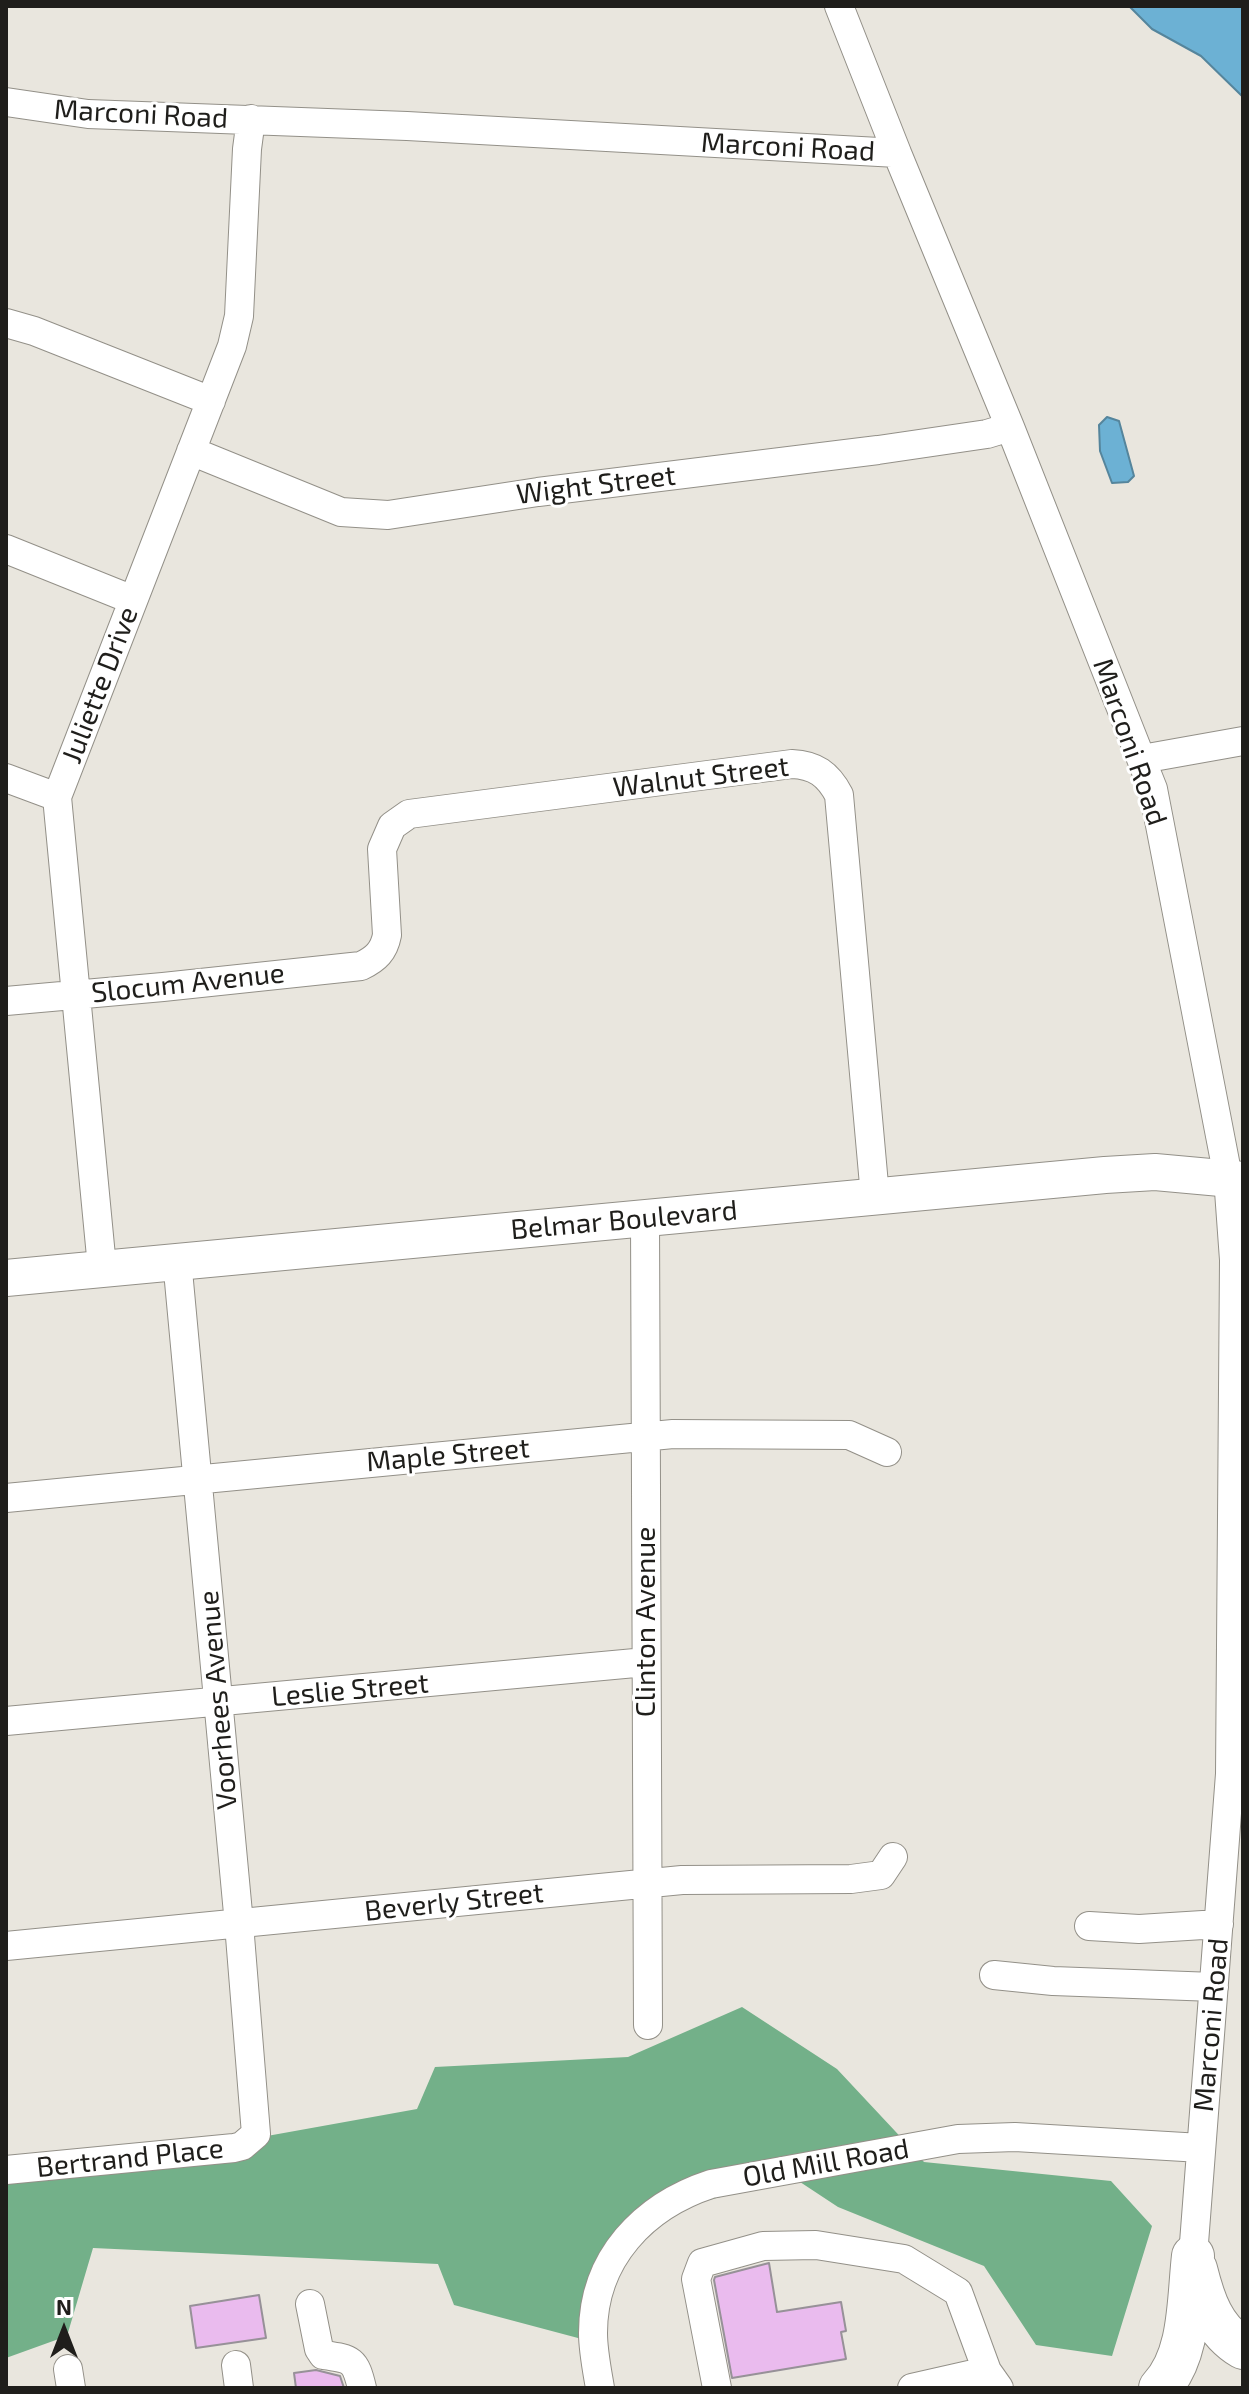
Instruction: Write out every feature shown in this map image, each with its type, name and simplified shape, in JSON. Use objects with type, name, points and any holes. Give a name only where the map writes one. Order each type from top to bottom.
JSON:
[{"type":"highway","points":[[1193,2256],[1207,2308],[1217,2325],[1243,2348]]},
{"type":"highway","points":[[1160,2388],[1168,2379],[1182,2348],[1193,2256]]},
{"type":"main road","name":"Belmar Boulevard","points":[[6,1278],[1155,1172],[1235,1178]]},
{"type":"street","points":[[839,6],[897,153]]},
{"type":"street","name":"Marconi Road","points":[[6,102],[88,114],[251,119],[897,153],[1142,759],[1160,818],[1235,1178],[1230,1774],[1193,2256]]},
{"type":"street","name":"Juliette Drive","points":[[102,1267],[57,797],[232,346],[239,316],[251,119]]},
{"type":"street","points":[[6,323],[34,331],[211,401]]},
{"type":"street","name":"Wight Street","points":[[191,451],[341,512],[377,515],[878,450],[987,434],[1010,427]]},
{"type":"street","points":[[6,549],[133,600]]},
{"type":"street","points":[[1142,759],[1243,741]]},
{"type":"street","name":"Walnut Street","points":[[370,962],[380,953],[387,935],[382,849],[392,826],[409,814],[792,764],[818,769],[829,777],[839,795],[875,1196]]},
{"type":"street","points":[[6,778],[57,797]]},
{"type":"street","name":"Slocum Avenue","points":[[6,1001],[361,966],[370,962]]},
{"type":"street","name":"Clinton Avenue","points":[[645,1219],[648,2025]]},
{"type":"street","name":"Voorhees Avenue","points":[[177,1260],[257,2125],[252,2139]]},
{"type":"street","name":"Maple Street","points":[[6,1498],[647,1437],[849,1435],[887,1452]]},
{"type":"street","name":"Leslie Street","points":[[6,1721],[646,1662]]},
{"type":"street","name":"Beverly Street","points":[[6,1946],[682,1880],[851,1879],[881,1875],[893,1857]]},
{"type":"street","points":[[1089,1926],[1152,1929],[1219,1924]]},
{"type":"street","points":[[994,1975],[1053,1981],[1214,1987]]},
{"type":"street","name":"Old Mill Road","points":[[600,2388],[593,2332],[598,2294],[609,2266],[637,2226],[666,2203],[688,2192],[711,2184],[958,2139],[1015,2137],[1201,2148]]},
{"type":"street","name":"Bertrand Place","points":[[6,2170],[234,2148],[252,2139]]},
{"type":"street","points":[[717,2388],[696,2279],[702,2263],[763,2246],[816,2245],[904,2259],[958,2292],[993,2380],[912,2388]]},
{"type":"street","points":[[310,2304],[319,2349],[323,2355],[347,2358],[357,2367],[362,2388]]},
{"type":"green space","points":[[742,2007],[837,2069],[924,2162],[1111,2181],[1152,2226],[1112,2356],[1036,2345],[984,2266],[838,2207],[794,2178],[643,2217],[593,2342],[454,2305],[438,2264],[93,2248],[67,2336],[6,2358],[6,2183],[417,2109],[435,2067],[628,2057]]},
{"type":"water","points":[[1129,6],[1243,6],[1243,97],[1201,56],[1152,29]]},
{"type":"water","points":[[1107,417],[1119,421],[1134,476],[1128,482],[1112,483],[1100,451],[1099,425]]},
{"type":"building","points":[[769,2263],[777,2312],[841,2302],[846,2331],[841,2332],[846,2359],[732,2378],[714,2280],[715,2277]]},
{"type":"building","points":[[259,2295],[266,2338],[196,2348],[190,2306]]},
{"type":"building","points":[[316,2370],[340,2376],[344,2388],[296,2388],[294,2373]]}]
